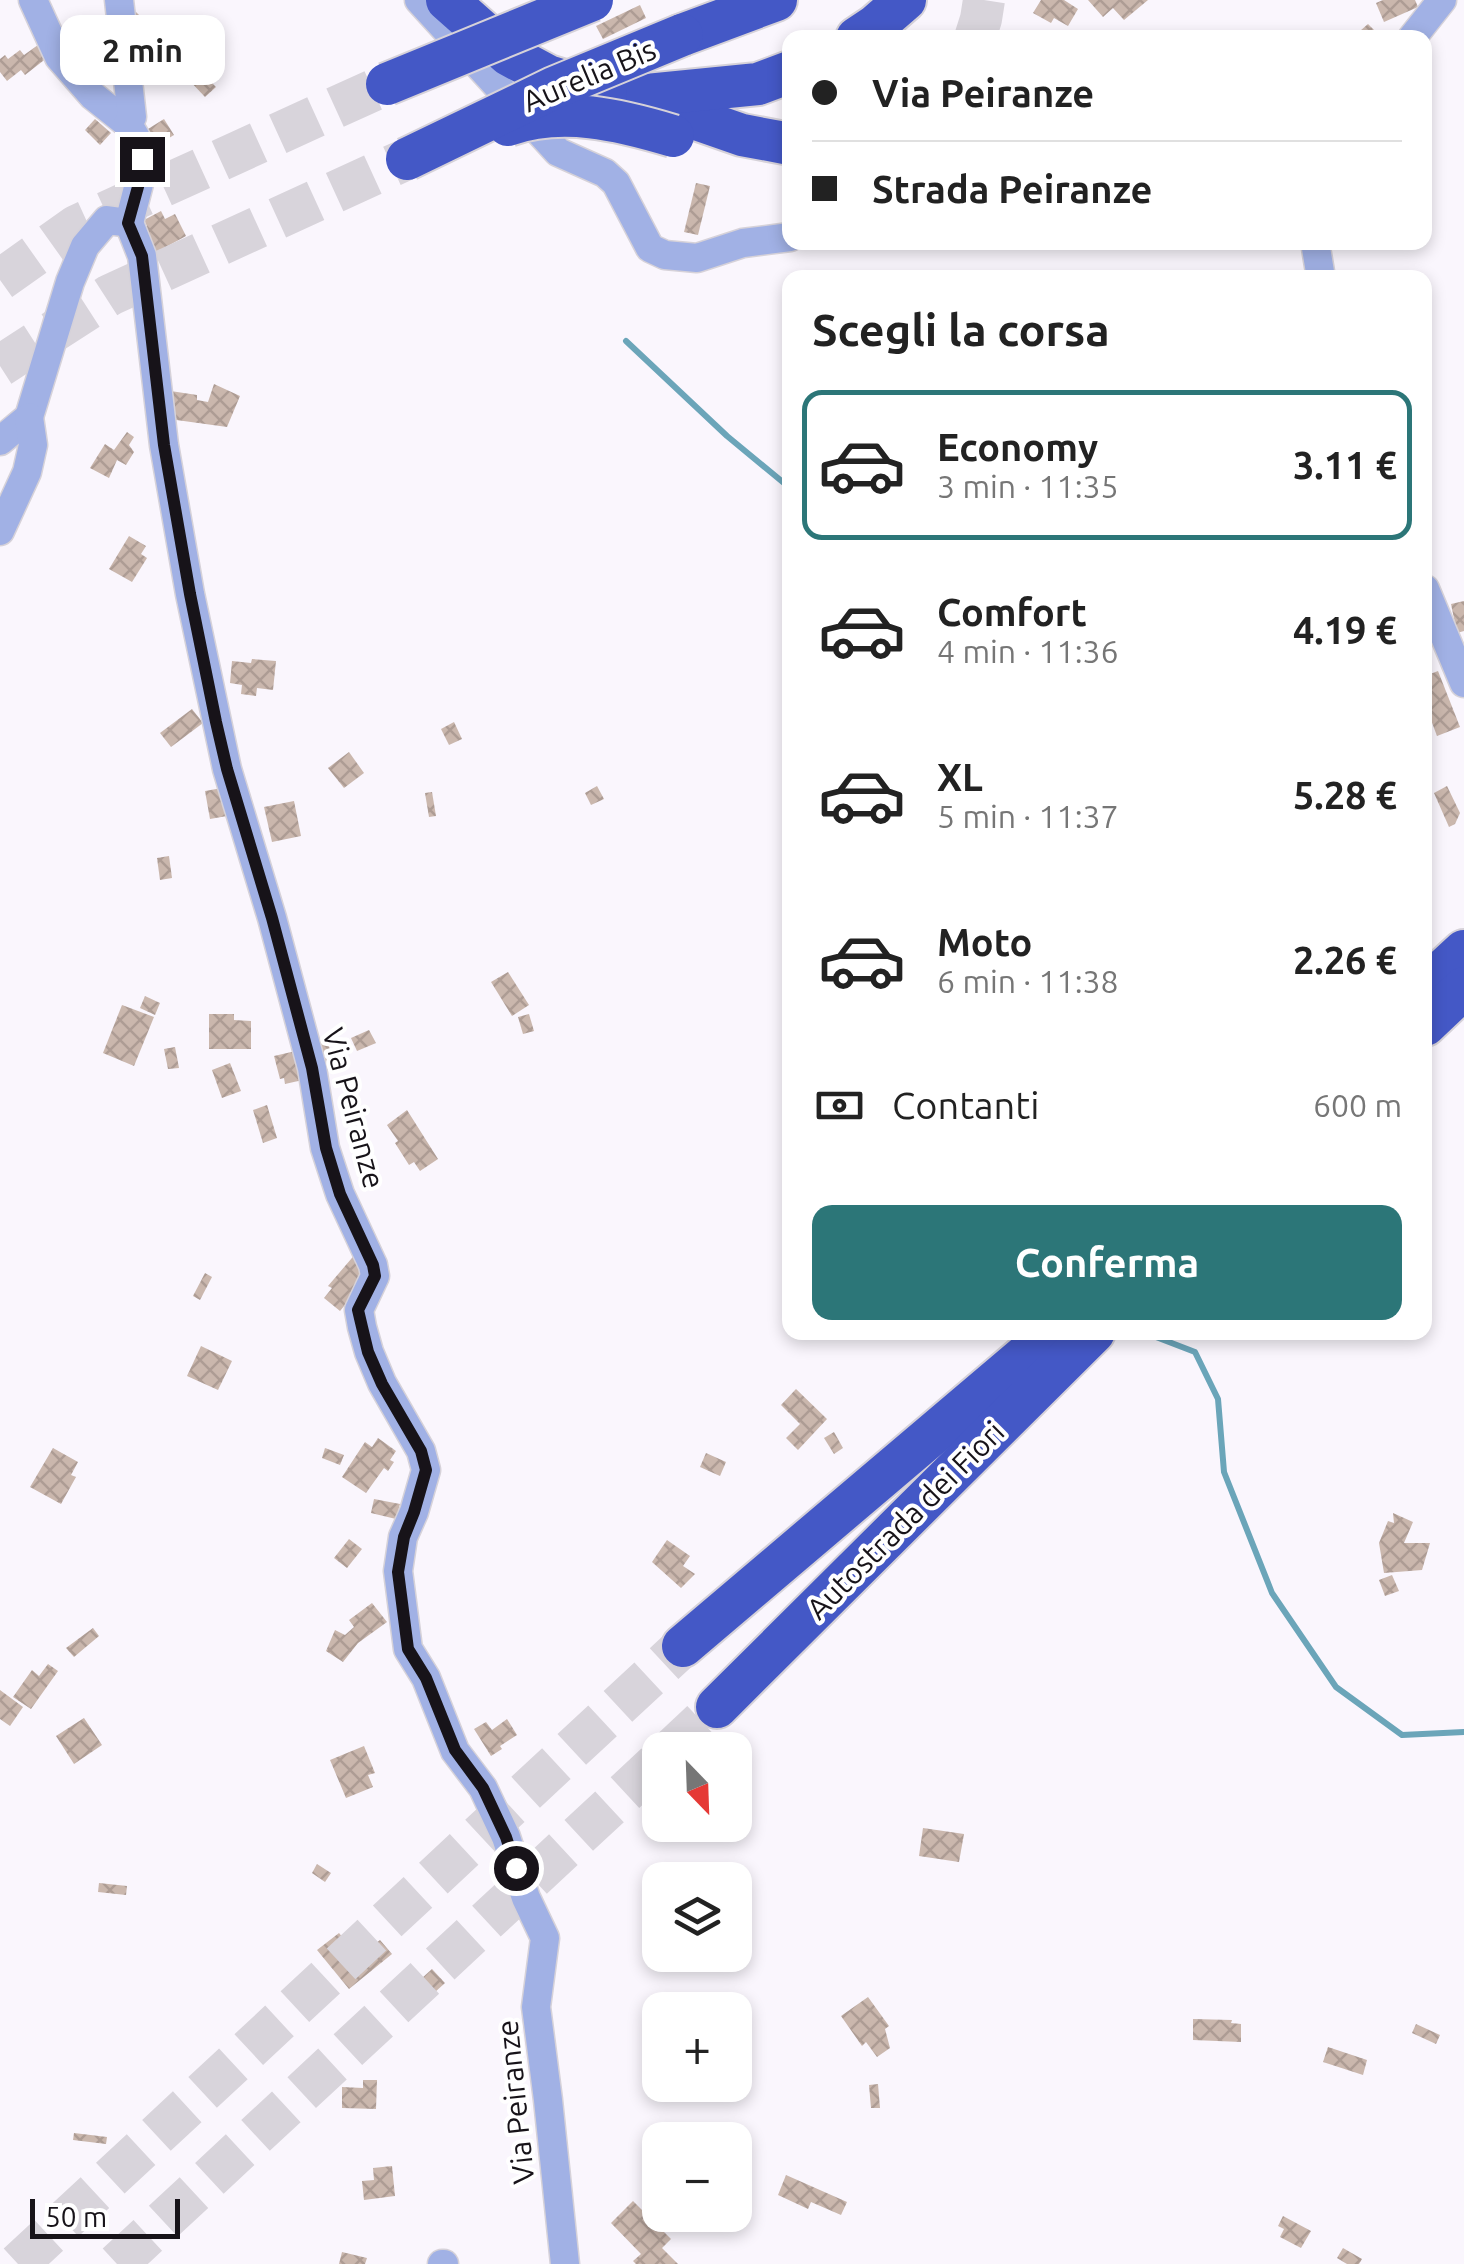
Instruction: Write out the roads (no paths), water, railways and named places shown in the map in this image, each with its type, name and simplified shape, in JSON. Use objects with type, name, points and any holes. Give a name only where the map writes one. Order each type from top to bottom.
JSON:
[{"type":"highway","points":[[448,0],[476,28],[518,60],[548,76],[742,135],[782,142]]},
{"type":"highway","points":[[543,0],[388,84],[592,0]]},
{"type":"highway","name":"Aurelia Bis","points":[[776,0],[554,88],[409,164],[494,130],[540,117],[592,117],[673,136],[753,163],[782,167]]},
{"type":"highway","points":[[869,30],[905,0]]},
{"type":"highway","points":[[616,97],[758,84],[782,75]]},
{"type":"highway","points":[[1432,981],[1464,951]]},
{"type":"highway","points":[[1432,1018],[1464,988]]},
{"type":"highway","name":"Autostrada dei Fiori","points":[[683,1646],[1044,1340]]},
{"type":"highway","name":"Autostrada dei Fiori","points":[[717,1707],[1085,1340]]},
{"type":"street","points":[[0,532],[27,472],[33,445],[29,417],[70,282],[85,246],[107,220],[128,223],[141,176],[140,144],[128,124],[93,96],[59,57],[32,0]]},
{"type":"street","points":[[119,0],[132,117],[128,124]]},
{"type":"street","points":[[419,0],[558,152],[604,173],[616,183],[650,248],[666,255],[697,258],[742,243],[782,238]]},
{"type":"street","points":[[1418,30],[1442,0]]},
{"type":"street","name":"Via Peiranze","points":[[128,223],[142,256],[164,445],[227,769],[312,1068],[326,1148],[340,1194],[373,1265],[375,1276],[358,1310],[368,1352],[421,1451],[426,1470],[404,1537],[398,1572],[408,1649],[426,1678],[455,1750],[483,1788],[545,1938],[536,2007],[565,2264]]},
{"type":"street","points":[[0,441],[29,417]]},
{"type":"street","points":[[1432,607],[1464,682]]},
{"type":"waterway","points":[[626,341],[727,436],[782,481]]},
{"type":"waterway","points":[[1164,1340],[1195,1352],[1218,1399],[1224,1472],[1272,1593],[1336,1687],[1402,1735],[1464,1732]]},
{"type":"tunnel","points":[[978,30],[984,0]]},
{"type":"tunnel","points":[[0,280],[76,226],[387,84]]},
{"type":"tunnel","points":[[0,366],[110,295],[407,159]]},
{"type":"tunnel","points":[[18,2264],[683,1646]]},
{"type":"tunnel","points":[[690,1732],[717,1707]]},
{"type":"tunnel","points":[[117,2264],[642,1777]]}]
